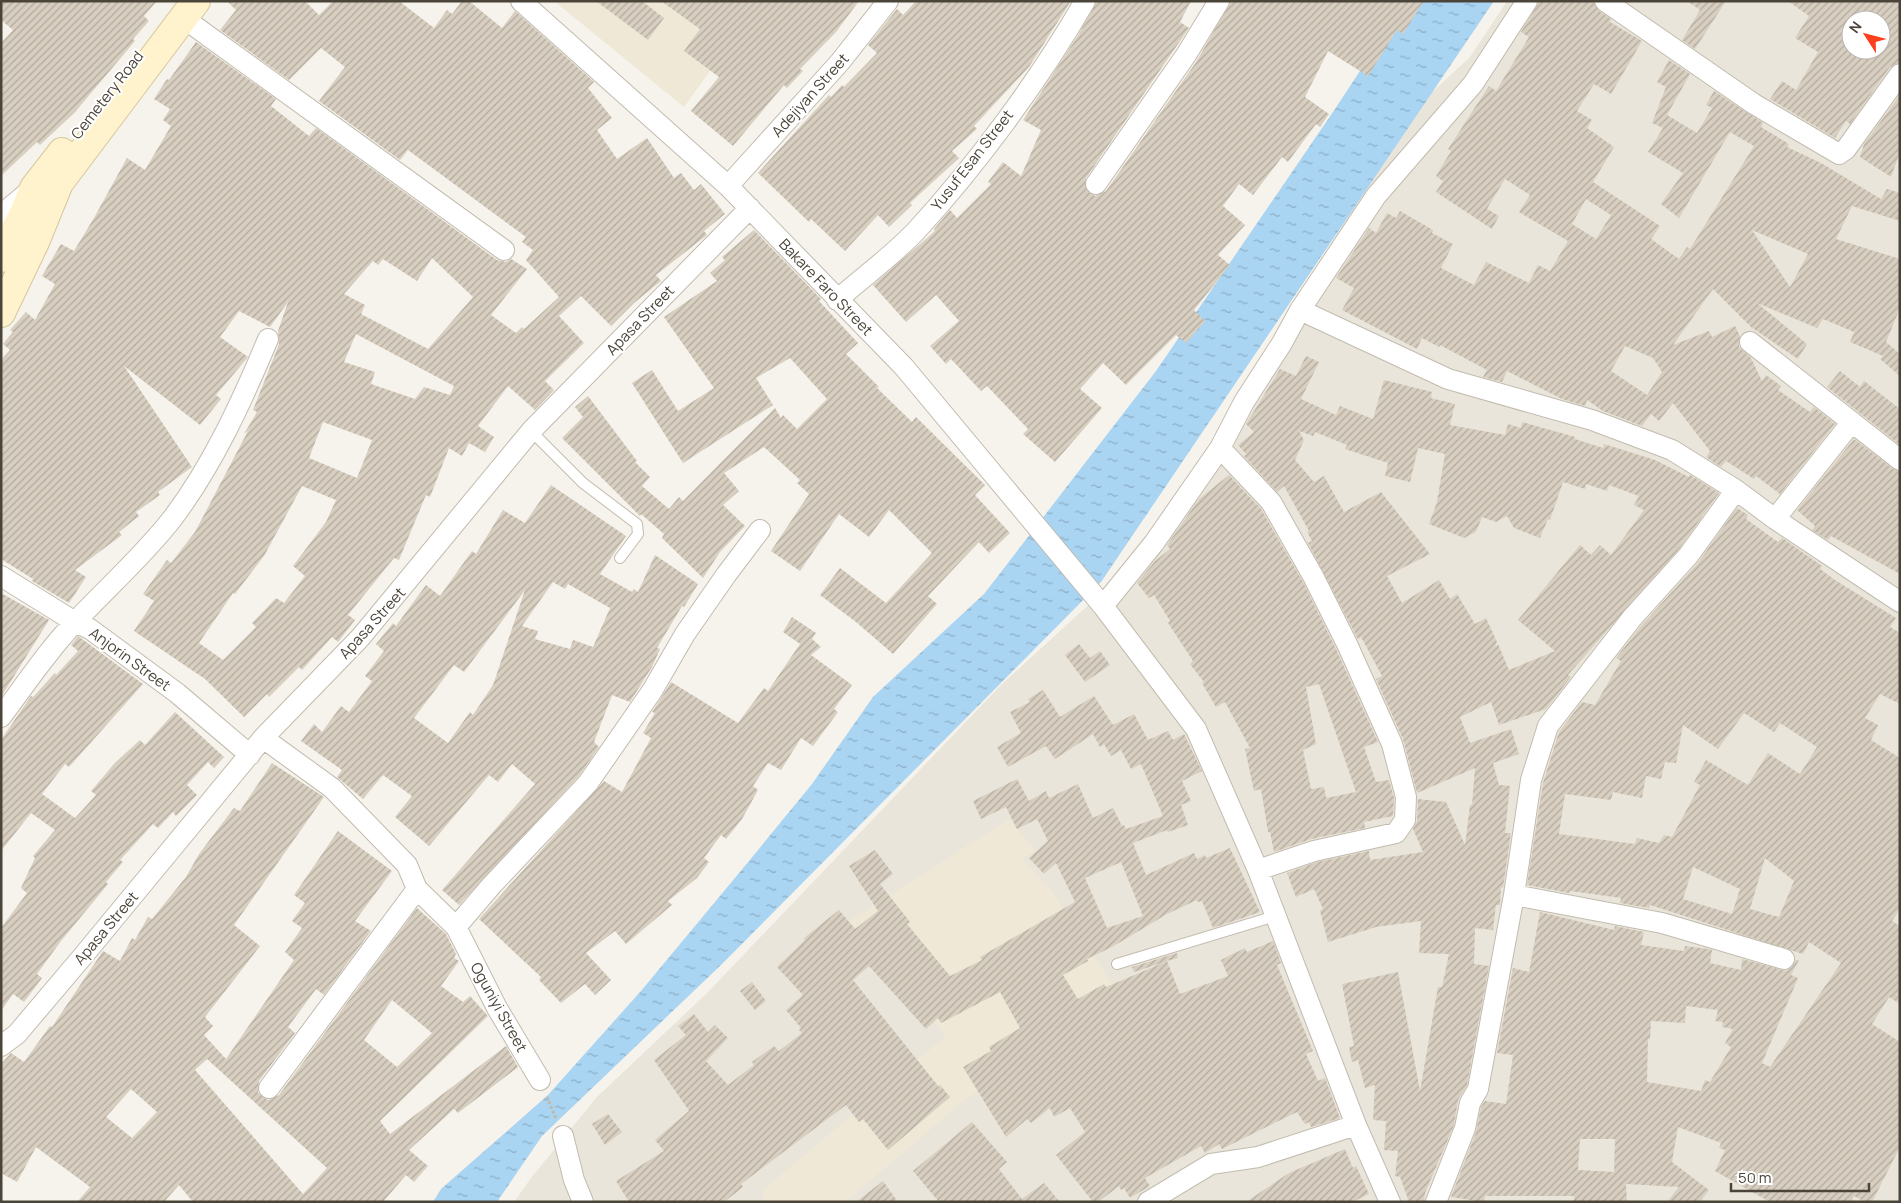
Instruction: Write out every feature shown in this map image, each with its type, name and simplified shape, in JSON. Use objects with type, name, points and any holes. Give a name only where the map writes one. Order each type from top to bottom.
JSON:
[{"type":"main road","name":"Cemetery Road","points":[[46,186],[186,7]]},
{"type":"main road","points":[[1,258],[25,211],[46,186]]},
{"type":"main road","points":[[1,313],[36,242],[46,186]]},
{"type":"street","name":"Bakare Faro Street","points":[[521,1],[728,186],[904,367],[1101,604],[1196,729],[1258,870],[1356,1125],[1390,1202]]},
{"type":"street","name":"Adejiyan Street","points":[[728,186],[840,62],[888,1]]},
{"type":"street","name":"Yusuf Esan Street","points":[[837,300],[914,233],[984,149],[1070,27],[1085,1]]},
{"type":"street","points":[[1096,184],[1186,55],[1219,1]]},
{"type":"street","points":[[1101,604],[1154,543],[1220,448],[1244,402],[1282,343],[1300,310],[1376,196],[1473,84],[1527,1]]},
{"type":"street","points":[[1605,1],[1754,104],[1838,154],[1846,149],[1900,74]]},
{"type":"street","points":[[186,7],[504,250]]},
{"type":"street","points":[[1,215],[46,186]]},
{"type":"street","name":"Apasa Street","points":[[1,1046],[17,1034],[263,738],[360,638],[531,431],[750,208]]},
{"type":"street","points":[[1300,310],[1448,379],[1592,420],[1672,450],[1736,490],[1775,519],[1900,602]]},
{"type":"street","points":[[1,717],[75,622],[124,574],[172,519],[202,475],[230,423],[268,339]]},
{"type":"street","points":[[1750,342],[1900,460]]},
{"type":"street","points":[[1775,519],[1851,423]]},
{"type":"street","points":[[1220,448],[1271,502],[1313,576],[1347,644],[1392,744],[1406,797],[1405,820],[1396,833],[1314,852],[1258,870]]},
{"type":"street","points":[[1436,1202],[1465,1128],[1470,1103],[1478,1089],[1514,894],[1532,780],[1548,726],[1632,618],[1688,556],[1736,490]]},
{"type":"street","points":[[456,927],[491,886],[588,784],[652,691],[696,619],[760,530]]},
{"type":"street","name":"Anjorin Street","points":[[1,576],[75,622],[90,629],[148,671],[250,755]]},
{"type":"street","points":[[263,738],[332,788],[407,865],[417,889],[269,1088]]},
{"type":"street","name":"Oguniyi Street","points":[[417,889],[456,927],[497,1008],[540,1080]]},
{"type":"street","points":[[1514,894],[1662,923],[1784,959]]},
{"type":"street","points":[[1148,1202],[1211,1164],[1258,1157],[1356,1125]]},
{"type":"street","points":[[563,1136],[574,1180],[583,1202]]},
{"type":"lane","points":[[531,431],[583,483],[638,524],[638,534],[620,558]]},
{"type":"lane","points":[[1117,964],[1275,916]]},
{"type":"path","points":[[540,1080],[563,1136]]},
{"type":"shaded area","points":[[554,1],[761,1],[684,107]]},
{"type":"shaded area","points":[[1507,1],[1900,1],[1900,1202],[514,1202],[531,1178],[596,1098],[707,993],[1002,684],[1143,555],[1410,113],[1470,57]]},
{"type":"shaded area","points":[[1009,819],[1035,851],[1022,859],[1054,894],[1124,1003],[1038,1049],[962,1102],[845,1202],[764,1202],[762,1191],[946,1036],[850,921]]},
{"type":"water","points":[[1406,1],[1494,1],[1101,582],[722,964],[542,1136],[497,1202],[433,1202],[441,1189],[548,1095],[641,991],[812,784],[873,697],[984,594],[1156,371],[1333,112]]},
{"type":"building","points":[[1,1],[157,1],[144,16],[149,21],[133,39],[135,41],[75,112],[40,145],[37,142],[1,176],[1,43],[13,30],[1,20]]},
{"type":"building","points":[[227,1],[305,1],[319,15],[333,1],[399,1],[434,28],[447,10],[452,14],[462,1],[469,1],[502,28],[515,11],[594,82],[588,88],[612,118],[597,130],[617,159],[647,138],[674,178],[681,173],[694,190],[701,184],[725,214],[704,231],[707,235],[656,275],[661,281],[634,303],[611,326],[581,296],[559,316],[584,343],[545,381],[554,390],[535,410],[508,386],[478,426],[494,437],[485,452],[469,443],[462,456],[449,448],[430,497],[426,495],[399,560],[394,558],[348,615],[355,620],[338,642],[332,637],[302,670],[299,667],[269,697],[267,694],[244,717],[205,679],[134,631],[154,601],[143,594],[167,560],[171,563],[195,532],[257,412],[253,410],[279,344],[278,331],[288,302],[270,327],[239,311],[220,337],[248,357],[216,395],[221,399],[200,425],[124,366],[192,467],[158,492],[160,495],[136,512],[139,516],[119,532],[122,535],[75,570],[86,577],[69,603],[32,581],[33,579],[1,559],[1,360],[10,350],[3,344],[13,332],[10,330],[26,312],[35,320],[55,284],[42,276],[61,244],[74,251],[127,158],[145,170],[171,126],[163,120],[170,109],[154,99],[167,79],[169,80],[196,42],[276,99],[271,106],[309,136],[316,128],[497,260],[506,262],[511,259],[527,269],[491,315],[516,333],[522,327],[524,329],[559,297],[526,260],[533,250],[522,242],[526,237],[408,150],[400,160],[319,101],[345,67],[321,48],[289,80],[220,30],[236,10]],"holes":[[[432,258],[473,297],[428,349],[361,314],[365,305],[344,294],[373,261],[378,265],[383,259],[417,281]],[[356,334],[454,386],[450,395],[424,387],[415,399],[371,384],[375,372],[344,362]],[[323,422],[372,440],[357,478],[309,458]],[[302,486],[336,500],[326,522],[293,566],[305,576],[284,603],[276,598],[252,623],[256,627],[223,660],[199,643],[233,593],[235,594],[264,556]]]},
{"type":"building","points":[[596,1],[642,1],[664,18],[648,40]]},
{"type":"building","points":[[661,1],[859,1],[836,32],[800,69],[803,71],[787,88],[784,85],[733,146],[691,111],[719,77],[684,51],[700,29]]},
{"type":"building","points":[[916,1],[1071,1],[1029,67],[974,126],[977,129],[952,151],[959,158],[910,203],[912,205],[889,227],[878,215],[845,251],[811,219],[809,222],[758,173],[829,95],[831,97],[842,85],[844,87],[877,53],[868,45],[897,9],[903,15]]},
{"type":"building","points":[[1097,1],[1191,1],[1180,22],[1189,28],[1086,178],[1086,189],[1095,196],[1106,191],[1196,62],[1231,1],[1424,1],[1403,34],[1397,30],[1368,76],[1328,51],[1305,97],[1329,114],[1320,127],[1316,124],[1288,162],[1282,157],[1253,195],[1239,184],[1223,206],[1245,225],[1218,255],[1230,265],[1194,310],[1205,321],[1186,343],[1176,335],[1126,385],[1103,363],[1080,389],[1102,408],[1055,462],[1023,434],[1028,429],[987,386],[981,391],[951,359],[946,364],[930,346],[959,321],[936,295],[906,322],[873,285],[935,231],[934,229],[950,210],[957,218],[991,184],[988,182],[1003,162],[1021,176],[1041,130],[1023,120],[1077,37]]},
{"type":"building","points":[[1539,1],[1593,1],[1598,10],[1611,19],[1610,22],[1642,41],[1611,94],[1594,84],[1577,111],[1592,120],[1587,128],[1614,147],[1593,182],[1660,226],[1651,239],[1679,259],[1687,247],[1690,249],[1754,146],[1730,132],[1679,218],[1661,204],[1683,173],[1648,152],[1663,128],[1652,123],[1666,87],[1657,82],[1669,60],[1690,74],[1667,115],[1697,133],[1712,108],[1706,105],[1714,91],[1763,123],[1761,127],[1789,144],[1787,147],[1821,163],[1881,199],[1887,189],[1900,193],[1900,221],[1852,206],[1836,239],[1900,259],[1900,308],[1886,342],[1900,354],[1900,376],[1880,359],[1883,356],[1850,342],[1854,332],[1823,319],[1817,328],[1757,303],[1807,344],[1798,359],[1751,327],[1713,289],[1673,345],[1709,331],[1712,337],[1735,326],[1740,336],[1739,347],[1751,358],[1762,381],[1766,375],[1781,386],[1778,390],[1810,412],[1814,407],[1835,424],[1780,494],[1756,476],[1754,479],[1726,461],[1721,467],[1706,457],[1710,451],[1673,403],[1659,421],[1651,414],[1642,426],[1603,411],[1587,400],[1585,406],[1562,399],[1507,371],[1502,382],[1483,377],[1487,370],[1440,345],[1439,347],[1422,338],[1417,349],[1342,310],[1354,288],[1336,278],[1369,228],[1376,233],[1387,213],[1396,218],[1400,211],[1433,230],[1432,233],[1453,244],[1441,268],[1474,285],[1486,262],[1529,283],[1538,265],[1550,271],[1568,241],[1519,212],[1530,195],[1505,179],[1487,209],[1499,216],[1492,229],[1436,192],[1443,181],[1436,176],[1451,151],[1448,149],[1489,86],[1496,91],[1529,37],[1521,32]],"holes":[[[1586,199],[1611,215],[1596,239],[1572,224]],[[1752,230],[1808,254],[1790,287]],[[1625,346],[1653,358],[1662,372],[1647,395],[1611,371]]]},
{"type":"building","points":[[1687,1],[1726,1],[1695,49],[1682,40],[1700,10]]},
{"type":"building","points":[[1788,1],[1900,1],[1900,62],[1890,67],[1850,124],[1846,121],[1835,138],[1770,99],[1782,81],[1796,90],[1818,52],[1795,38],[1809,16]]},
{"type":"building","points":[[1900,95],[1900,152],[1891,177],[1860,157],[1864,144]]},
{"type":"building","points":[[754,230],[821,299],[819,301],[858,343],[846,354],[912,422],[916,417],[985,485],[975,495],[1010,533],[989,553],[979,542],[928,596],[937,604],[893,654],[856,622],[820,595],[840,568],[886,603],[932,553],[889,510],[869,537],[839,514],[800,571],[771,551],[809,494],[797,483],[800,480],[764,447],[724,473],[739,491],[723,505],[745,526],[720,552],[703,578],[662,538],[664,534],[641,514],[640,516],[562,438],[583,417],[575,407],[588,396],[637,461],[635,462],[650,477],[642,486],[669,509],[679,497],[683,501],[775,408],[781,418],[783,415],[797,429],[827,399],[790,358],[756,378],[773,405],[683,463],[632,383],[652,370],[678,411],[714,388],[664,317],[717,281],[710,273],[725,260],[722,257]]},
{"type":"building","points":[[1306,356],[1319,362],[1301,399],[1336,415],[1340,406],[1373,419],[1384,380],[1432,392],[1431,398],[1455,404],[1450,425],[1505,435],[1508,424],[1521,428],[1522,422],[1575,437],[1575,439],[1603,448],[1604,444],[1655,460],[1689,477],[1690,475],[1719,493],[1679,549],[1568,675],[1571,677],[1546,709],[1499,725],[1491,702],[1460,717],[1470,743],[1511,729],[1519,754],[1493,763],[1499,785],[1510,786],[1505,833],[1511,833],[1503,888],[1501,887],[1500,905],[1496,905],[1493,930],[1475,928],[1474,964],[1489,966],[1467,1085],[1458,1100],[1454,1125],[1425,1193],[1424,1202],[1409,1202],[1400,1177],[1395,1176],[1398,1151],[1384,1150],[1386,1121],[1373,1120],[1375,1085],[1365,1088],[1358,1060],[1352,1062],[1349,1047],[1354,1046],[1342,984],[1398,972],[1420,1091],[1438,987],[1442,987],[1449,954],[1419,953],[1421,921],[1376,927],[1328,942],[1320,911],[1323,909],[1314,889],[1296,897],[1287,873],[1317,862],[1369,851],[1370,860],[1423,852],[1413,829],[1417,821],[1418,799],[1446,802],[1465,845],[1470,805],[1472,805],[1475,768],[1417,793],[1403,739],[1376,679],[1382,676],[1361,637],[1358,639],[1308,543],[1312,541],[1307,532],[1309,531],[1284,486],[1277,492],[1244,456],[1246,454],[1238,445],[1254,432],[1246,424],[1280,369],[1296,376]],"holes":[[[1299,431],[1313,436],[1315,432],[1347,445],[1345,449],[1388,463],[1385,476],[1410,482],[1418,448],[1445,454],[1437,502],[1429,524],[1464,538],[1476,532],[1482,517],[1496,522],[1507,516],[1514,528],[1540,538],[1548,519],[1550,520],[1563,482],[1585,489],[1586,484],[1607,491],[1609,485],[1639,496],[1634,505],[1644,510],[1611,555],[1600,545],[1591,555],[1580,545],[1518,620],[1555,651],[1509,670],[1498,644],[1495,647],[1497,642],[1486,618],[1475,624],[1457,594],[1450,599],[1439,580],[1402,603],[1387,576],[1430,554],[1381,492],[1344,512],[1324,476],[1314,482],[1295,460],[1304,440]]]},
{"type":"building","points":[[1840,371],[1860,387],[1864,381],[1900,409],[1900,445],[1827,387]]},
{"type":"building","points":[[1854,439],[1893,469],[1900,472],[1900,574],[1831,536],[1828,540],[1812,530],[1815,526],[1797,510]]},
{"type":"building","points":[[1229,475],[1261,509],[1303,582],[1378,742],[1364,747],[1376,782],[1389,780],[1394,798],[1393,816],[1364,822],[1365,828],[1311,839],[1274,852],[1270,832],[1268,832],[1261,789],[1254,791],[1245,749],[1250,748],[1225,702],[1216,707],[1202,683],[1204,682],[1190,664],[1193,661],[1168,623],[1170,621],[1154,595],[1149,598],[1137,583],[1155,561],[1170,549],[1167,545],[1199,499]],"holes":[[[1319,684],[1356,792],[1326,798],[1324,787],[1311,789],[1303,750],[1316,744],[1306,687]]]},
{"type":"building","points":[[551,485],[626,536],[600,574],[632,592],[634,589],[638,592],[655,555],[698,584],[684,607],[682,606],[657,648],[660,649],[652,667],[630,702],[612,695],[594,742],[599,747],[579,776],[459,905],[442,890],[535,784],[512,764],[498,782],[489,775],[429,846],[395,817],[412,796],[383,775],[363,799],[337,777],[342,770],[301,741],[314,724],[322,732],[341,706],[349,712],[372,681],[365,676],[384,651],[376,644],[393,623],[396,626],[426,585],[440,596],[472,551],[476,554],[503,510],[525,523]],"holes":[[[553,582],[565,589],[568,584],[610,608],[593,647],[573,640],[570,649],[535,639],[538,631],[522,626]],[[525,590],[493,685],[473,715],[470,712],[448,743],[414,718],[454,665],[464,672]]]},
{"type":"building","points":[[1737,508],[1748,515],[1746,519],[1778,542],[1782,538],[1822,566],[1820,569],[1835,580],[1896,618],[1890,627],[1900,633],[1900,704],[1880,694],[1865,718],[1878,725],[1871,740],[1900,758],[1900,909],[1892,921],[1900,926],[1900,1004],[1889,997],[1872,1024],[1900,1042],[1900,1147],[1872,1202],[1865,1202],[1854,1196],[1851,1202],[1770,1202],[1715,1171],[1725,1150],[1719,1148],[1721,1143],[1678,1127],[1672,1162],[1709,1190],[1700,1202],[1667,1202],[1679,1187],[1626,1184],[1627,1202],[1574,1202],[1574,1196],[1485,1196],[1484,1202],[1451,1197],[1476,1132],[1481,1107],[1485,1101],[1506,1104],[1513,1055],[1497,1053],[1513,968],[1529,972],[1540,912],[1614,930],[1615,926],[1644,932],[1641,945],[1684,951],[1685,946],[1712,950],[1710,963],[1741,970],[1742,959],[1786,971],[1792,967],[1796,960],[1799,960],[1791,975],[1798,978],[1762,1063],[1770,1067],[1841,963],[1809,942],[1803,954],[1650,905],[1649,908],[1620,903],[1621,898],[1570,891],[1569,893],[1527,885],[1543,783],[1559,732],[1582,702],[1595,705],[1621,661],[1616,658],[1641,626],[1697,564]],"holes":[[[1744,713],[1774,732],[1780,723],[1817,747],[1800,774],[1768,753],[1748,785],[1706,760],[1694,782],[1700,785],[1672,837],[1664,835],[1659,843],[1637,838],[1635,844],[1559,834],[1565,794],[1611,800],[1613,792],[1642,798],[1646,776],[1661,779],[1665,762],[1676,763],[1683,725],[1718,749]],[[1765,858],[1794,881],[1779,917],[1750,909]],[[1693,867],[1740,889],[1732,914],[1683,899]],[[1686,1006],[1718,1010],[1715,1021],[1723,1022],[1722,1027],[1733,1029],[1725,1043],[1731,1047],[1710,1082],[1705,1080],[1701,1091],[1647,1082],[1648,1039],[1650,1039],[1651,1021],[1685,1023]],[[1580,1139],[1615,1139],[1614,1172],[1578,1170]]]},
{"type":"building","points":[[1,593],[49,620],[1,697]]},
{"type":"building","points":[[792,617],[816,633],[812,639],[821,647],[811,655],[852,685],[834,709],[838,712],[813,746],[801,738],[781,770],[768,763],[753,786],[758,790],[742,819],[726,839],[721,835],[704,858],[709,862],[697,878],[668,901],[672,905],[626,944],[615,931],[586,953],[611,980],[595,995],[585,984],[561,1003],[539,980],[541,977],[479,919],[604,781],[622,792],[651,738],[643,733],[655,713],[652,712],[671,682],[738,723],[764,688],[768,691],[800,644],[783,632]]},
{"type":"building","points":[[78,636],[143,684],[69,767],[65,764],[42,794],[75,818],[96,795],[91,791],[115,763],[140,740],[145,745],[175,712],[224,757],[214,768],[208,762],[187,785],[197,795],[176,816],[173,812],[158,828],[153,824],[120,860],[123,862],[106,882],[108,884],[61,941],[37,974],[42,978],[24,1002],[13,994],[1,1011],[1,928],[27,893],[21,888],[35,858],[33,856],[55,830],[31,813],[1,851],[1,740],[31,696],[33,697],[55,673],[56,675],[78,651],[71,645]]},
{"type":"building","points":[[1079,644],[1090,658],[1100,651],[1110,665],[1085,682],[1065,655]]},
{"type":"building","points":[[1043,690],[1060,717],[1094,696],[1113,725],[1134,714],[1148,740],[1168,731],[1173,740],[1184,734],[1202,771],[1182,781],[1191,801],[1181,805],[1188,825],[1168,832],[1167,830],[1133,843],[1146,875],[1194,853],[1197,859],[1205,855],[1206,858],[1230,848],[1260,912],[1213,928],[1202,901],[1198,902],[1197,900],[1167,914],[1112,947],[1087,959],[1088,961],[1063,975],[1078,999],[1104,984],[1106,987],[1165,962],[1134,972],[1132,967],[1177,953],[1178,958],[1167,961],[1180,994],[1228,976],[1221,960],[1245,948],[1247,952],[1273,941],[1281,963],[1277,965],[1313,1051],[1306,1054],[1318,1081],[1325,1078],[1340,1118],[1311,1127],[1309,1122],[1305,1124],[1297,1112],[1222,1149],[1219,1144],[1205,1153],[1201,1146],[1145,1178],[1150,1186],[1130,1198],[1124,1188],[1121,1190],[1119,1186],[1098,1202],[1093,1202],[1056,1155],[1085,1132],[1070,1108],[1054,1117],[1050,1108],[1031,1123],[1027,1119],[1006,1137],[963,1067],[991,1051],[989,1047],[1020,1028],[1000,992],[941,1023],[938,1018],[926,1029],[869,966],[853,980],[939,1087],[940,1085],[950,1097],[888,1150],[863,1119],[859,1122],[846,1105],[741,1184],[743,1187],[724,1202],[629,1202],[616,1181],[664,1151],[655,1140],[689,1111],[654,1060],[686,1035],[678,1026],[694,1014],[708,1032],[715,1025],[728,1038],[706,1061],[728,1085],[754,1065],[752,1062],[774,1046],[779,1051],[802,1033],[799,1030],[801,1028],[786,1010],[803,995],[777,967],[805,940],[804,938],[839,910],[855,929],[878,911],[849,866],[875,850],[893,874],[880,884],[910,922],[907,924],[950,976],[982,960],[980,957],[1075,902],[1056,863],[1044,874],[1029,858],[1048,841],[1037,819],[1017,829],[1006,807],[981,819],[973,801],[1017,779],[1029,801],[1046,791],[1049,798],[1078,784],[1093,818],[1113,808],[1122,826],[1124,825],[1126,829],[1163,816],[1141,764],[1131,769],[1121,750],[1111,756],[1104,744],[1100,747],[1093,734],[1055,759],[1046,746],[1008,767],[997,747],[1021,733],[1010,712],[1030,702],[1028,699]],"holes":[[[1121,862],[1143,916],[1107,928],[1085,878]]]},
{"type":"building","points":[[272,763],[324,797],[234,925],[260,946],[205,1017],[213,1026],[204,1035],[226,1059],[294,960],[285,952],[302,928],[292,921],[305,903],[294,895],[338,831],[392,871],[355,921],[371,931],[324,995],[316,989],[288,1027],[295,1033],[259,1081],[258,1093],[268,1100],[279,1095],[417,908],[446,934],[456,954],[454,958],[459,961],[441,986],[463,1002],[470,996],[488,1016],[380,1121],[390,1134],[506,1046],[518,1067],[458,1113],[454,1109],[409,1150],[428,1166],[414,1182],[406,1175],[383,1202],[193,1202],[179,1185],[164,1202],[77,1202],[90,1187],[36,1147],[17,1182],[1,1173],[1,1064],[11,1053],[24,1062],[50,1026],[52,1027],[103,951],[120,961],[132,938],[135,940],[148,917],[152,919],[186,877],[199,854],[234,808],[240,811]],"holes":[[[392,1000],[432,1033],[397,1067],[364,1040]],[[207,1059],[327,1168],[303,1194],[195,1070]],[[131,1089],[157,1112],[132,1138],[106,1117]]]},
{"type":"building","points":[[752,982],[766,1001],[755,1010],[740,991]]},
{"type":"building","points":[[608,1114],[622,1132],[605,1145],[592,1124]]},
{"type":"building","points":[[972,1122],[1007,1162],[999,1169],[1022,1199],[1044,1183],[1060,1202],[939,1202],[913,1171]]},
{"type":"building","points":[[1345,1149],[1353,1168],[1356,1166],[1369,1194],[1352,1202],[1246,1202],[1289,1173]]},
{"type":"building","points":[[883,1181],[898,1202],[856,1202]]}]
